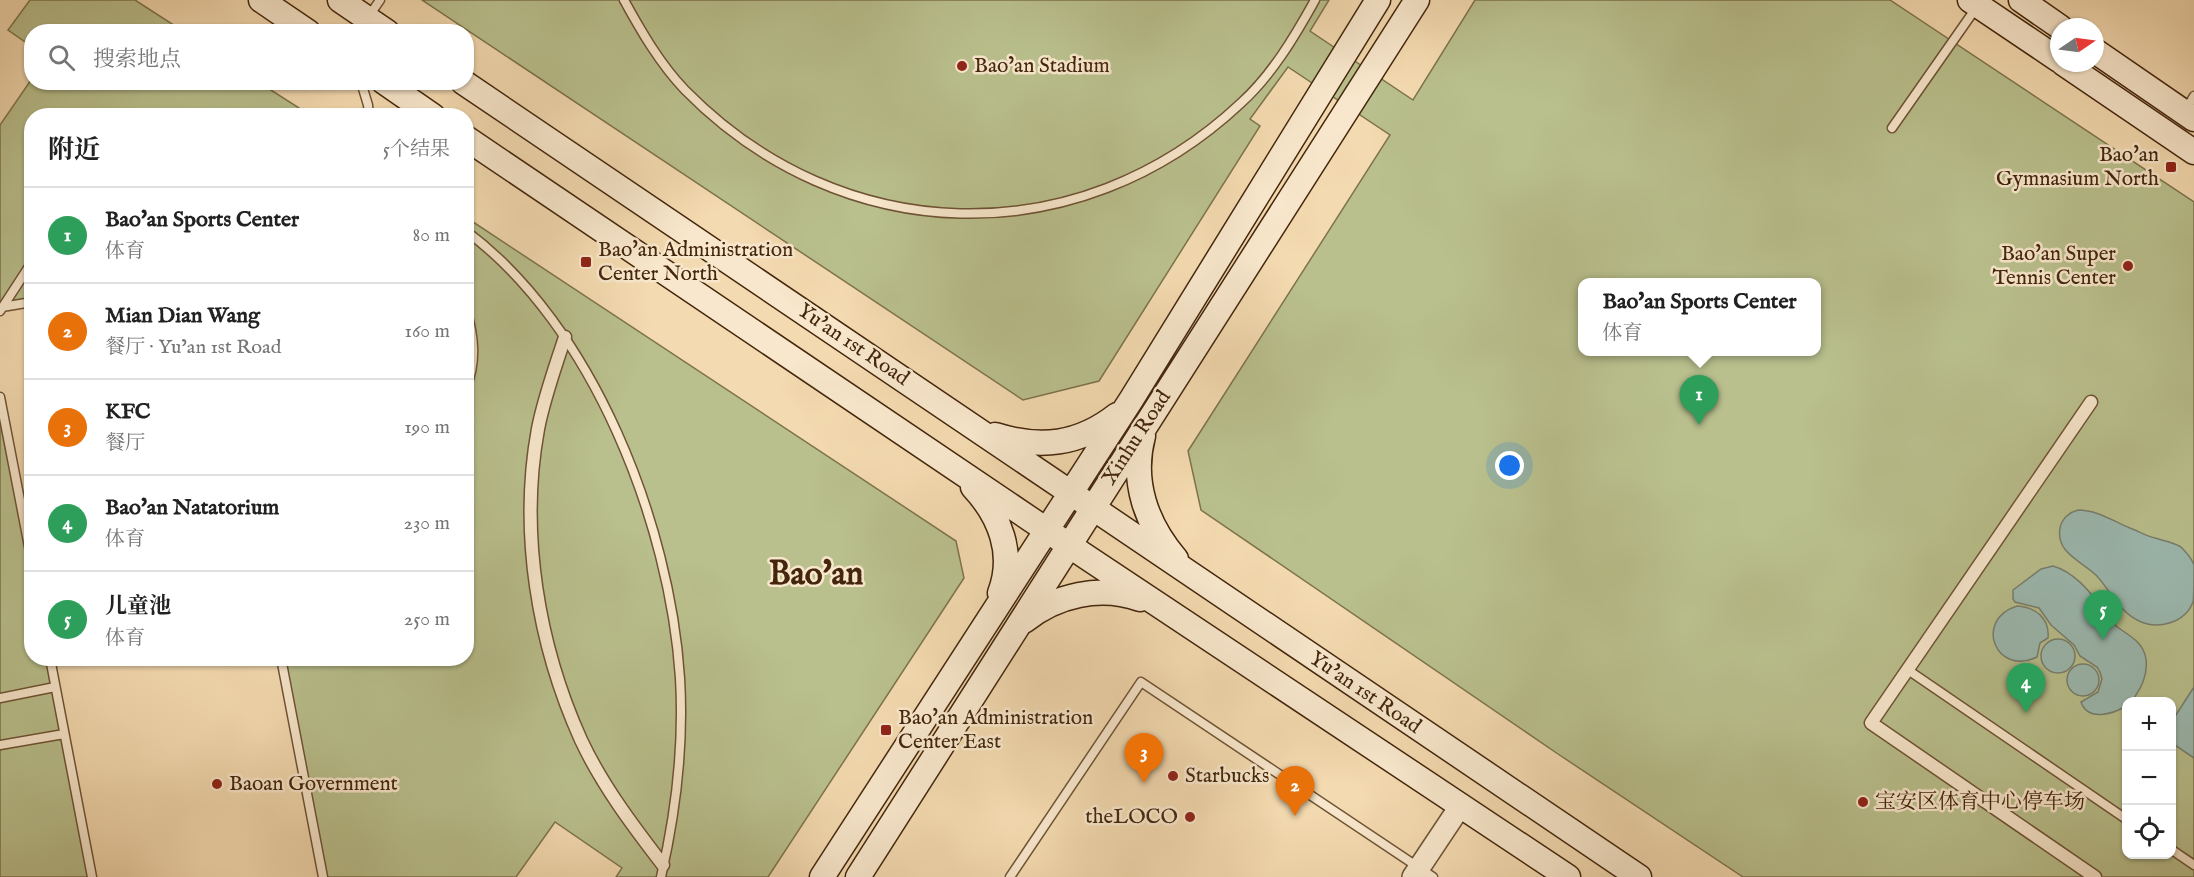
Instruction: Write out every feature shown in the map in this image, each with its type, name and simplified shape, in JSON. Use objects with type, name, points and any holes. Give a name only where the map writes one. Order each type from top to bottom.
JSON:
[{"type":"main road","points":[[261,0],[296,24]]},
{"type":"main road","points":[[340,0],[378,17]]},
{"type":"main road","name":"Xinhu Road","points":[[822,877],[1131,400],[1378,0]]},
{"type":"main road","name":"Xinhu Road","points":[[858,877],[1417,0]]},
{"type":"main road","points":[[2021,0],[2050,20]]},
{"type":"main road","points":[[1974,3],[2050,54]]},
{"type":"main road","points":[[2104,56],[2191,109]]},
{"type":"main road","points":[[2076,72],[2194,152]]},
{"type":"main road","points":[[396,90],[421,108]]},
{"type":"main road","name":"Yu'an 1st Road","points":[[474,90],[981,430],[1093,508]]},
{"type":"main road","points":[[474,143],[1069,545]]},
{"type":"main road","points":[[1163,348],[1160,358],[1164,366],[1176,370],[1185,364]]},
{"type":"main road","points":[[981,430],[1008,439],[1031,443],[1068,441],[1100,428],[1131,400]]},
{"type":"main road","points":[[1153,413],[1139,450],[1140,490],[1153,525],[1164,544],[1189,574]]},
{"type":"main road","points":[[953,466],[984,499],[995,515],[1003,538],[1006,565],[1003,586],[992,614]]},
{"type":"main road","name":"Yu’an 1st Road","points":[[1093,508],[1639,877]]},
{"type":"main road","name":"Yu’an 1st Road","points":[[1069,545],[1568,877]]},
{"type":"main road","points":[[1015,628],[1032,614],[1050,604],[1090,593],[1132,596],[1170,613]]},
{"type":"street","points":[[565,337],[538,430],[532,475],[532,535],[537,593],[548,644],[564,698],[582,741],[662,871]]},
{"type":"street","points":[[2091,402],[1871,723],[2095,877]]},
{"type":"street","points":[[1421,874],[1461,805]]},
{"type":"lane","points":[[624,0],[643,36],[684,88],[732,133],[788,169],[849,195],[882,203],[914,210],[980,214],[1045,207],[1081,198],[1122,183],[1186,148],[1242,102],[1281,55],[1315,0]]},
{"type":"lane","points":[[1892,128],[1974,3]]},
{"type":"lane","points":[[363,90],[368,108]]},
{"type":"lane","points":[[474,238],[509,268],[538,299],[565,337],[612,424],[632,470],[648,516],[663,568],[674,624],[680,679],[678,781],[662,871]]},
{"type":"lane","points":[[1,309],[24,274]]},
{"type":"lane","points":[[1,309],[24,304]]},
{"type":"lane","points":[[0,397],[24,521]]},
{"type":"lane","points":[[52,666],[92,877]]},
{"type":"lane","points":[[283,666],[323,877]]},
{"type":"lane","points":[[1908,670],[2122,816]]},
{"type":"lane","points":[[1010,877],[1141,682],[1421,874]]},
{"type":"lane","points":[[0,698],[56,687]]},
{"type":"lane","points":[[0,745],[64,734]]},
{"type":"lane","points":[[2176,853],[2194,866]]},
{"type":"green space","points":[[30,0],[135,0],[172,24],[24,24],[24,41],[8,30]]},
{"type":"green space","points":[[422,0],[1329,0],[1310,31],[1413,100],[1475,0],[1890,0],[2194,202],[2194,877],[1743,877],[1558,754],[1201,510],[1188,451],[1390,135],[1288,67],[1250,119],[1260,126],[1099,381],[1023,400],[474,35],[474,24],[458,24]]},
{"type":"green space","points":[[24,90],[271,90],[299,108],[24,108],[24,304],[0,311],[0,125]]},
{"type":"green space","points":[[474,223],[956,541],[964,578],[768,877],[616,877],[622,868],[555,822],[516,877],[323,877],[283,666],[474,666]]},
{"type":"green space","points":[[0,397],[24,525],[24,666],[51,666],[92,877],[0,877]]},
{"type":"water","points":[[2078,510],[2098,514],[2145,535],[2181,547],[2194,565],[2193,602],[2184,615],[2170,623],[2154,625],[2139,621],[2126,612],[2096,575],[2070,555],[2062,544],[2060,528],[2064,518]]},
{"type":"water","points":[[2053,566],[2068,573],[2081,583],[2114,624],[2142,648],[2146,659],[2143,682],[2134,697],[2122,697],[2121,709],[2108,714],[2095,714],[2084,708],[2081,702],[2098,692],[2102,679],[2097,667],[2080,656],[2074,645],[2051,625],[2039,608],[2015,602],[2013,599],[2013,590],[2041,569]]},
{"type":"water","points":[[2017,606],[2030,609],[2040,615],[2048,631],[2048,638],[2040,643],[2037,657],[2023,661],[2010,659],[2001,653],[1995,644],[1993,634],[1996,623],[2004,613]]},
{"type":"water","points":[[2058,639],[2070,644],[2075,656],[2070,668],[2058,673],[2046,668],[2041,656],[2046,644]]},
{"type":"water","points":[[2083,664],[2094,669],[2099,680],[2094,691],[2083,696],[2072,691],[2067,680],[2072,669]]},
{"type":"water","points":[[2194,687],[2194,758],[2176,746],[2176,715]]},
{"type":"place","name":"Bao’an Stadium","points":[[962,66]]},
{"type":"place","name":"Bao'an Gymnasium North","points":[[2171,167]]},
{"type":"place","name":"Bao'an Administration Center North","points":[[586,262]]},
{"type":"place","name":"Bao'an Super Tennis Center","points":[[2128,266]]},
{"type":"place","name":"Bao'an Sports Center","points":[[1699,425]]},
{"type":"place","name":"儿童池","points":[[2103,640]]},
{"type":"place","name":"Bao'an Natatorium","points":[[2026,713]]},
{"type":"place","name":"Bao'an Administration Center East","points":[[886,730]]},
{"type":"place","name":"Starbucks","points":[[1173,776]]},
{"type":"place","name":"KFC","points":[[1144,783]]},
{"type":"place","name":"Baoan Government","points":[[217,784]]},
{"type":"place","name":"宝安区体育中心停车场","points":[[1863,802]]},
{"type":"place","name":"Mian Dian Wang","points":[[1295,816]]},
{"type":"place","name":"theLOCO","points":[[1190,817]]},
{"type":"district","name":"Bao'an","points":[[816,575]]}]
